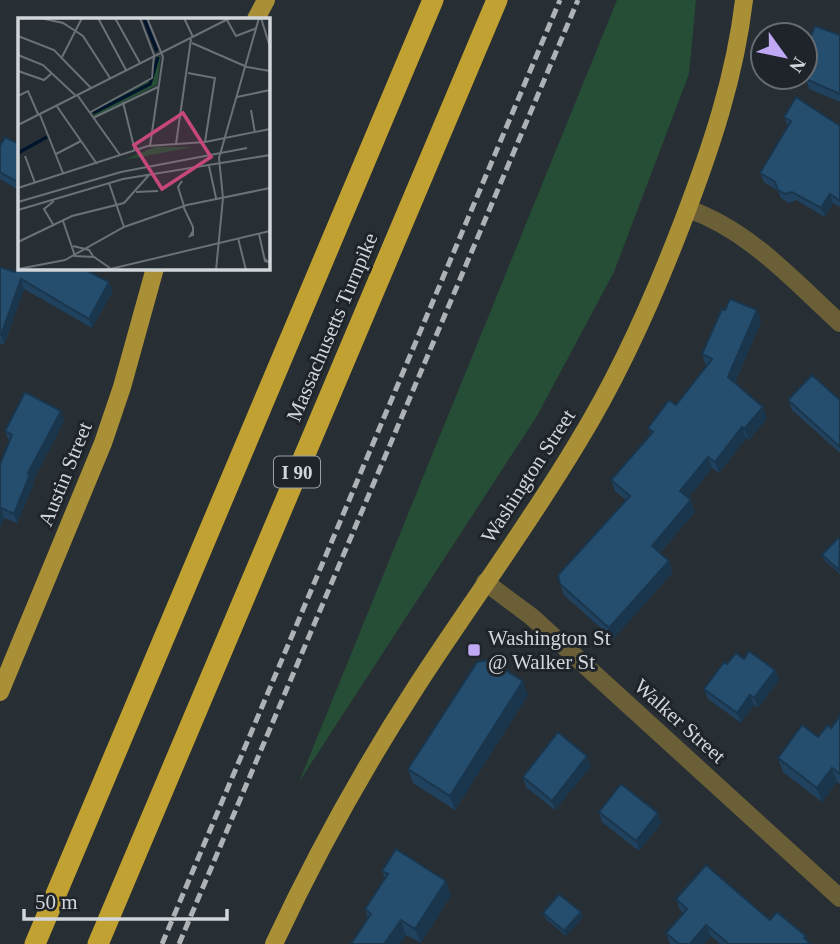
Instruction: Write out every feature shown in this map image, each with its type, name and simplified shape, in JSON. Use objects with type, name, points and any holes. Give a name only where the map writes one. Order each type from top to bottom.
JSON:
[{"type":"highway","name":"Massachusetts Turnpike","points":[[35,944],[433,0]]},
{"type":"highway","name":"Massachusetts Turnpike","points":[[98,944],[497,0]]},
{"type":"main road","points":[[257,18],[266,0]]},
{"type":"main road","name":"Washington Street","points":[[274,944],[353,792],[414,689],[565,465],[613,381],[645,315],[688,208],[726,96],[735,62],[744,0]]},
{"type":"main road","name":"Austin Street","points":[[0,692],[103,443],[122,387],[154,270]]},
{"type":"street","points":[[688,208],[727,225],[746,238],[840,323]]},
{"type":"street","name":"Walker Street","points":[[485,582],[532,617],[840,898]]},
{"type":"green space","points":[[617,0],[696,0],[689,74],[614,272],[537,416],[299,782]]},
{"type":"building","points":[[819,27],[840,35],[840,94],[819,85]]},
{"type":"building","points":[[796,97],[840,126],[840,201],[830,194],[821,208],[792,192],[785,194],[778,190],[775,182],[760,173],[791,121],[784,117]]},
{"type":"building","points":[[5,137],[18,144],[18,182],[0,172],[0,146]]},
{"type":"building","points":[[0,267],[15,272],[18,267],[18,270],[86,270],[109,282],[89,319],[21,279],[0,335]]},
{"type":"building","points":[[730,299],[757,310],[728,377],[763,407],[744,429],[742,427],[715,462],[708,457],[680,491],[691,500],[652,546],[669,561],[609,628],[560,584],[558,575],[630,496],[611,480],[653,432],[648,428],[669,400],[676,405],[712,359],[702,354],[722,309],[725,310]]},
{"type":"building","points":[[812,375],[840,400],[840,447],[788,400]]},
{"type":"building","points":[[25,392],[61,411],[28,473],[30,474],[14,514],[1,508],[0,510],[0,464],[12,435],[5,431]]},
{"type":"building","points":[[840,539],[839,570],[822,555]]},
{"type":"building","points":[[749,651],[775,670],[754,698],[750,695],[737,713],[704,689],[724,662],[727,664],[736,653],[744,659]]},
{"type":"building","points":[[489,660],[523,681],[450,796],[408,769],[477,662]]},
{"type":"building","points":[[840,716],[840,774],[832,768],[817,788],[778,758],[802,725],[818,737],[828,725],[831,728]]},
{"type":"building","points":[[558,732],[587,756],[552,801],[523,777]]},
{"type":"building","points":[[621,784],[658,813],[636,841],[599,812]]},
{"type":"building","points":[[396,849],[446,881],[415,929],[401,920],[384,944],[351,944],[371,914],[365,909],[388,874],[382,871]]},
{"type":"building","points":[[706,865],[770,920],[777,912],[806,936],[804,938],[811,944],[729,944],[706,925],[690,944],[679,944],[666,933],[687,909],[676,899]]},
{"type":"building","points":[[559,894],[581,912],[564,931],[543,913]]},
{"type":"railway","points":[[162,944],[560,0]]},
{"type":"railway","points":[[179,944],[578,0]]},
{"type":"place","name":"Washington St @ Walker St","points":[[474,650]]}]
